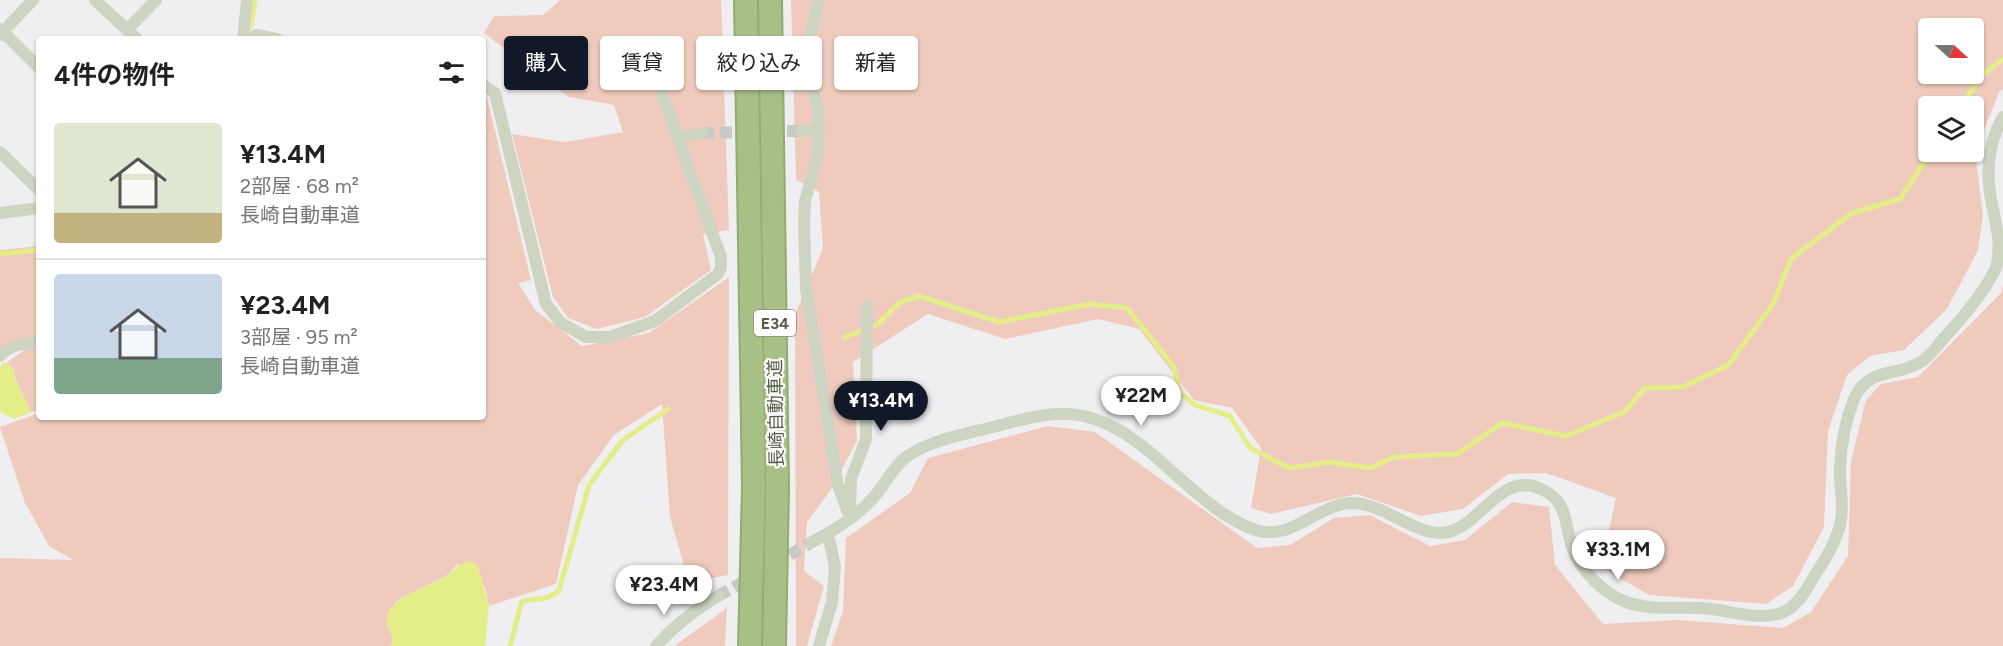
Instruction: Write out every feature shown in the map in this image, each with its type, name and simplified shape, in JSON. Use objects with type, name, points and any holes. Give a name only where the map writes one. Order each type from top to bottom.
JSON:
[{"type":"highway","name":"長崎自動車道","points":[[746,0],[754,487],[750,646]]},
{"type":"highway","name":"長崎自動車道","points":[[770,0],[777,487],[774,646]]},
{"type":"street","points":[[33,0],[1,32],[36,65]]},
{"type":"street","points":[[96,0],[134,36]]},
{"type":"street","points":[[127,30],[156,0]]},
{"type":"street","points":[[243,36],[247,0]]},
{"type":"street","points":[[819,0],[810,36],[810,69],[818,108],[819,130],[817,158],[805,201],[806,289],[838,485],[850,518]]},
{"type":"street","points":[[486,87],[495,93],[546,304],[561,323],[586,337],[610,337],[655,321],[718,274],[721,267],[721,257],[662,94]]},
{"type":"street","points":[[810,543],[828,534],[850,518],[873,498],[904,458],[924,447],[1036,416],[1057,413],[1077,414],[1095,418],[1116,428],[1220,512],[1254,529],[1280,532],[1292,529],[1333,507],[1348,503],[1382,509],[1417,527],[1436,533],[1452,531],[1472,519],[1498,495],[1512,486],[1528,485],[1542,489],[1555,498],[1565,514],[1570,544],[1580,565],[1620,600],[1659,609],[1674,606],[1695,607],[1762,616],[1777,615],[1790,608],[1802,596],[1836,536],[1841,519],[1840,466],[1845,428],[1854,399],[1861,387],[1870,378],[1886,372],[1910,369],[1926,358],[1969,311],[1996,267],[2002,249],[2001,232],[1990,195],[1988,163],[1996,129],[2003,117]]},
{"type":"street","points":[[801,131],[819,130]]},
{"type":"street","points":[[678,138],[702,133]]},
{"type":"street","points":[[0,152],[36,187]]},
{"type":"street","points":[[0,213],[36,208]]},
{"type":"street","points":[[850,518],[851,479],[866,439],[867,307]]},
{"type":"street","points":[[0,356],[4,351],[22,343],[36,343]]},
{"type":"street","points":[[819,646],[832,602],[835,567],[828,534]]},
{"type":"street","points":[[656,646],[673,627],[694,610],[718,596]]},
{"type":"shaded area","points":[[560,0],[721,0],[722,36],[696,36],[696,90],[724,90],[729,230],[703,234],[711,270],[645,317],[597,329],[568,318],[553,297],[512,134],[565,142],[623,132],[614,105],[569,97],[560,90],[588,90],[588,36],[504,36],[504,48],[484,33],[494,16],[543,15]]},
{"type":"shaded area","points":[[791,0],[2003,0],[2003,89],[1999,92],[1984,130],[1984,96],[1918,96],[1918,162],[1976,162],[1983,215],[1978,250],[1947,309],[1904,350],[1870,356],[1847,375],[1828,431],[1824,527],[1793,586],[1766,604],[1649,595],[1601,567],[1616,498],[1546,473],[1508,474],[1463,509],[1421,516],[1357,494],[1271,514],[1251,508],[1261,448],[1232,408],[1194,400],[1139,329],[1098,319],[1005,339],[928,314],[853,362],[857,441],[830,491],[807,522],[804,571],[824,586],[807,646],[796,646],[795,315],[823,248],[819,192],[796,180],[794,90],[822,90],[822,36],[792,36]]},
{"type":"shaded area","points":[[486,97],[531,280],[518,283],[535,310],[582,346],[649,333],[729,277],[728,575],[702,580],[685,569],[670,517],[662,404],[614,435],[578,485],[556,584],[489,606],[485,587],[458,564],[446,576],[397,601],[387,621],[393,639],[390,646],[0,646],[0,558],[73,560],[49,546],[25,503],[0,427],[36,414],[36,420],[486,420]]},
{"type":"shaded area","points":[[36,246],[36,339],[0,348],[0,250]]},
{"type":"shaded area","points":[[2003,285],[2003,646],[831,646],[843,611],[846,538],[910,493],[928,458],[1048,426],[1095,432],[1257,548],[1290,545],[1334,518],[1370,515],[1430,546],[1465,540],[1512,502],[1549,507],[1555,565],[1603,624],[1678,620],[1783,628],[1811,612],[1848,556],[1851,461],[1866,400],[1881,384],[1918,377],[2001,293]]},
{"type":"shaded area","points":[[36,342],[36,411],[31,412],[15,378],[14,369],[6,363]]},
{"type":"shaded area","points":[[3,363],[14,369],[15,379],[31,412],[14,419],[0,412],[0,367]]},
{"type":"shaded area","points":[[470,561],[478,566],[489,606],[485,646],[390,646],[393,639],[387,621],[388,613],[393,606],[408,595],[443,578],[458,566]]},
{"type":"shaded area","points":[[727,608],[725,646],[674,646]]},
{"type":"waterway","points":[[251,27],[255,0]]},
{"type":"waterway","points":[[1968,96],[1982,75],[2003,59]]},
{"type":"waterway","points":[[845,337],[878,324],[900,302],[919,296],[999,322],[1090,304],[1127,308],[1174,367],[1179,392],[1195,405],[1230,416],[1250,448],[1289,468],[1330,462],[1370,468],[1395,457],[1457,454],[1502,423],[1566,436],[1624,412],[1645,388],[1683,387],[1728,365],[1773,304],[1791,259],[1852,213],[1900,199],[1924,162]]},
{"type":"waterway","points":[[0,254],[36,250]]},
{"type":"waterway","points":[[510,646],[522,601],[547,598],[559,591],[589,485],[622,441],[668,409]]},
{"type":"tunnel","points":[[769,131],[801,131]]},
{"type":"tunnel","points":[[702,133],[751,132]]},
{"type":"tunnel","points":[[774,564],[810,543]]},
{"type":"tunnel","points":[[718,596],[754,576]]}]
